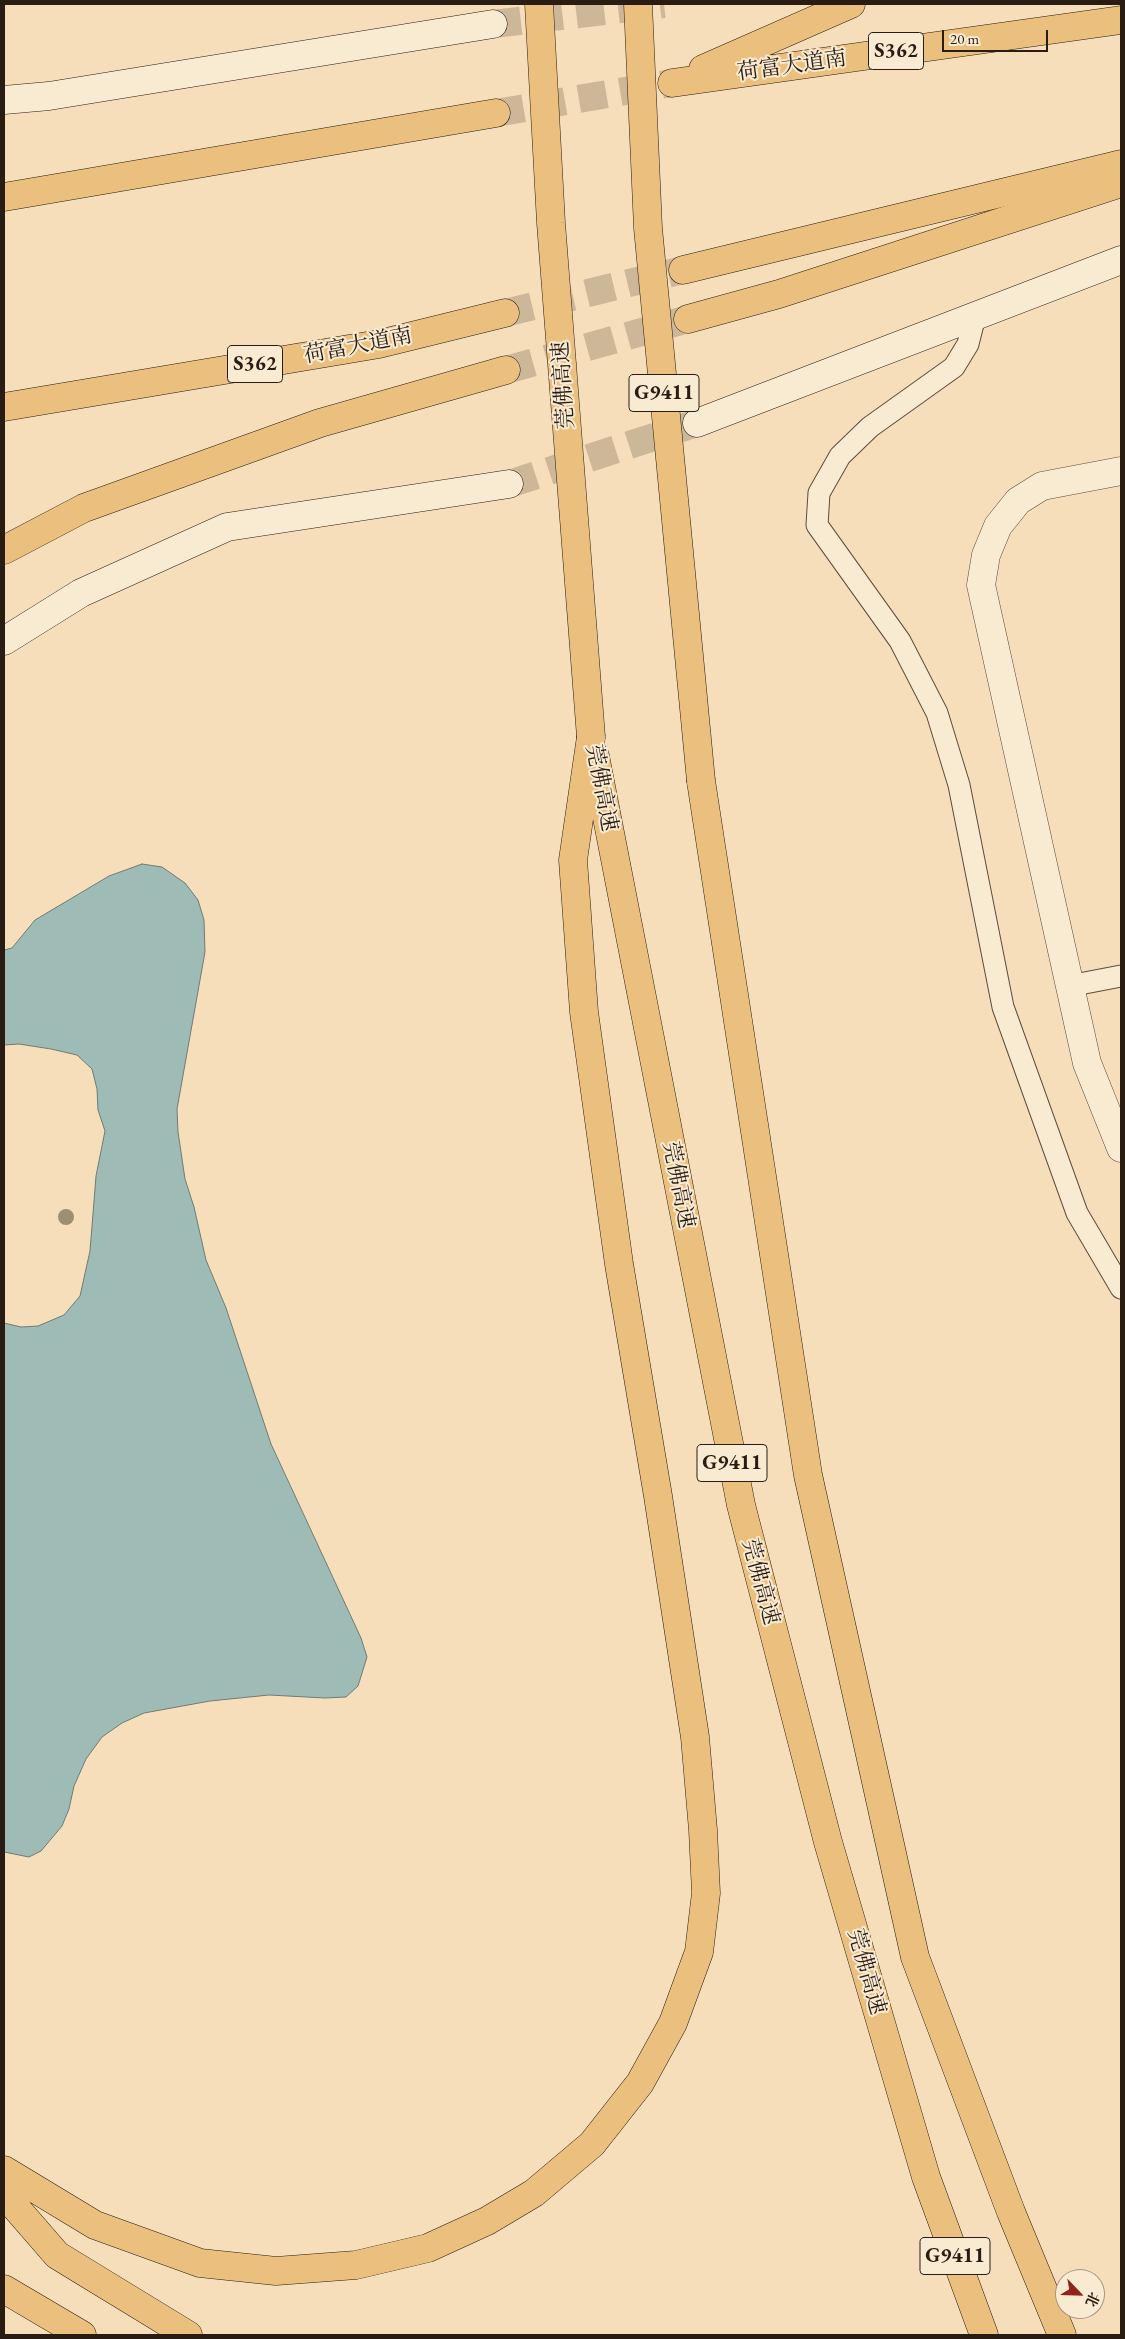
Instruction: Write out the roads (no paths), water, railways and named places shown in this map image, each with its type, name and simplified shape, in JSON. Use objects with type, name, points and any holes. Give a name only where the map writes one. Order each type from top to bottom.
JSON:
[{"type":"main road","name":"莞佛高速","points":[[539,4],[551,223],[591,737],[741,1505],[828,1842],[926,2177],[984,2335]]},
{"type":"main road","name":"G9411","points":[[638,4],[648,228],[701,781],[808,1475],[914,1957],[1011,2212],[1062,2335]]},
{"type":"main road","name":"荷富大道南","points":[[851,4],[672,82],[1121,20]]},
{"type":"main road","points":[[4,198],[496,113]]},
{"type":"main road","points":[[683,270],[1121,164]]},
{"type":"main road","points":[[688,319],[788,291],[1121,183]]},
{"type":"main road","name":"荷富大道南","points":[[4,406],[379,344],[505,313]]},
{"type":"main road","points":[[4,550],[84,508],[320,423],[506,370]]},
{"type":"main road","points":[[4,2170],[95,2225],[200,2263],[276,2271],[356,2265],[428,2248],[487,2221],[534,2193],[592,2144],[640,2083],[673,2023],[699,1952],[706,1892],[703,1830],[695,1737],[658,1496],[619,1264],[584,1012],[572,860],[591,737]]},
{"type":"main road","points":[[4,2194],[57,2255],[188,2335]]},
{"type":"main road","points":[[4,2289],[82,2334]]},
{"type":"street","points":[[4,100],[58,94],[493,24]]},
{"type":"street","points":[[697,422],[1121,260]]},
{"type":"street","points":[[1121,471],[1042,486],[1018,501],[998,526],[986,555],[981,585],[1086,1063],[1121,1148]]},
{"type":"street","points":[[4,640],[81,593],[227,527],[509,484]]},
{"type":"lane","points":[[975,316],[968,344],[954,366],[870,427],[840,456],[819,493],[817,525],[900,641],[937,713],[959,785],[1003,1007],[1077,1213],[1121,1288]]},
{"type":"lane","points":[[1070,986],[1121,976]]},
{"type":"water","points":[[142,864],[162,867],[185,883],[198,900],[204,920],[205,952],[177,1109],[178,1132],[185,1179],[194,1207],[206,1260],[226,1308],[271,1444],[361,1638],[367,1657],[358,1686],[346,1697],[325,1698],[269,1695],[210,1701],[144,1713],[122,1723],[102,1737],[86,1759],[74,1786],[69,1809],[62,1826],[41,1851],[29,1857],[4,1852],[4,1323],[21,1327],[38,1326],[64,1315],[80,1296],[90,1251],[96,1176],[105,1131],[98,1110],[97,1089],[92,1069],[77,1055],[19,1044],[4,1045],[4,950],[12,948],[35,920],[109,876]]},
{"type":"tunnel","points":[[493,24],[664,4]]},
{"type":"tunnel","points":[[496,113],[672,83]]},
{"type":"tunnel","points":[[505,313],[683,270]]},
{"type":"tunnel","points":[[506,370],[688,319]]},
{"type":"tunnel","points":[[509,484],[697,423]]}]
